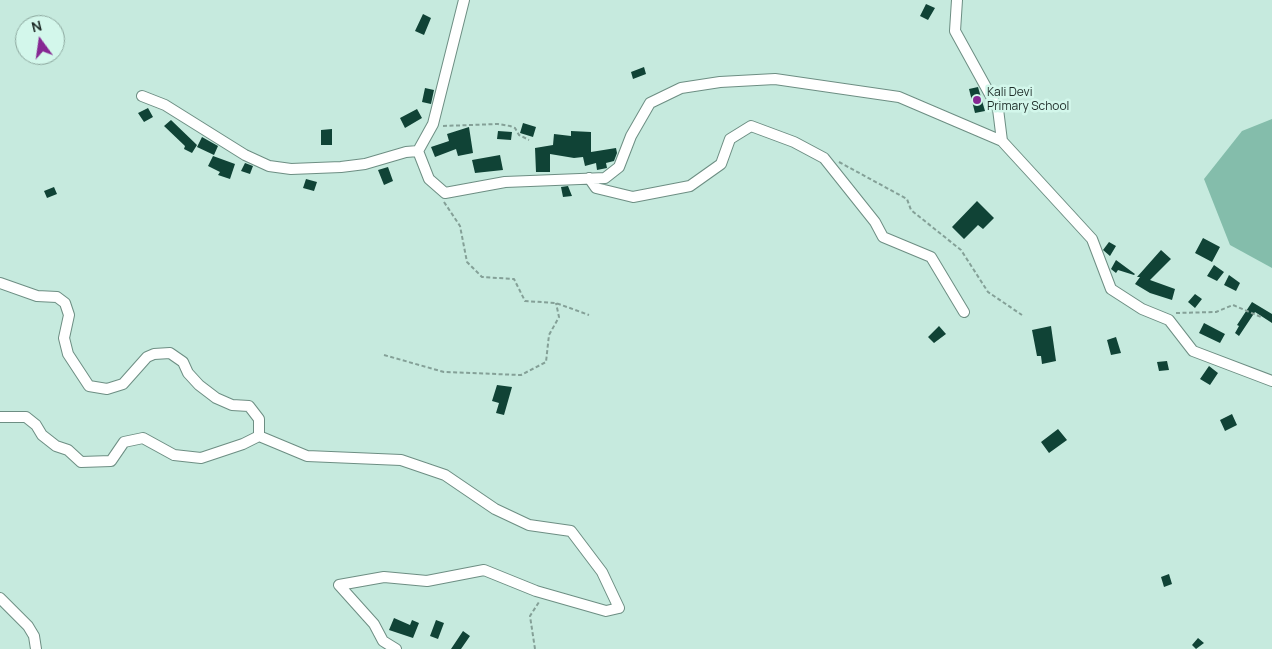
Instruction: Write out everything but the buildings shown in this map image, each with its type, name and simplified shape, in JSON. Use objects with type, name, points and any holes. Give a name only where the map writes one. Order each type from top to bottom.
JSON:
[{"type":"street","points":[[418,151],[433,124],[464,0]]},
{"type":"street","points":[[957,0],[955,31],[998,109],[1002,141]]},
{"type":"street","points":[[418,151],[429,179],[445,193],[505,182],[605,178],[619,167],[631,136],[650,103],[682,88],[720,82],[775,79],[899,97],[1002,141],[1092,238],[1111,289],[1142,309],[1169,320],[1193,351],[1272,381]]},
{"type":"street","points":[[142,96],[165,106],[245,155],[269,166],[299,169],[341,167],[365,164],[406,152],[418,151]]},
{"type":"street","points":[[589,178],[596,188],[633,197],[690,186],[721,164],[730,139],[751,126],[794,142],[827,162],[875,222],[883,237],[931,257],[964,312]]},
{"type":"street","points":[[0,283],[37,296],[57,297],[65,303],[69,315],[64,338],[68,354],[88,386],[107,389],[123,384],[147,357],[154,354],[170,353],[183,362],[188,373],[199,385],[216,398],[232,405],[249,406],[259,419],[259,436]]},
{"type":"street","points":[[0,417],[26,417],[36,425],[42,435],[56,446],[68,450],[81,462],[111,461],[124,442],[143,438],[174,455],[201,458],[243,444],[259,436],[308,456],[401,460],[445,475],[488,504],[529,526],[571,531],[602,572],[619,608],[606,611],[544,594],[484,570],[427,581],[384,577],[340,585],[374,624],[383,641],[396,649]]},
{"type":"street","points":[[0,598],[28,626],[34,636],[36,649]]},
{"type":"path","points":[[433,124],[451,126],[504,125],[515,128],[519,134],[529,140]]},
{"type":"path","points":[[827,162],[842,162],[907,199],[911,210],[961,250],[988,292],[1022,315]]},
{"type":"path","points":[[445,193],[442,200],[460,226],[467,262],[482,277],[514,280],[525,301],[556,303],[589,316]]},
{"type":"path","points":[[384,355],[444,372],[521,375],[546,362],[549,335],[559,317],[556,303]]},
{"type":"path","points":[[1170,312],[1216,312],[1233,306],[1261,317]]},
{"type":"path","points":[[536,649],[530,616],[544,594]]},
{"type":"green space","points":[[1272,119],[1272,268],[1230,245],[1204,179],[1242,131]]},
{"type":"place","name":"Kali Devi Primary School","points":[[977,100]]}]
